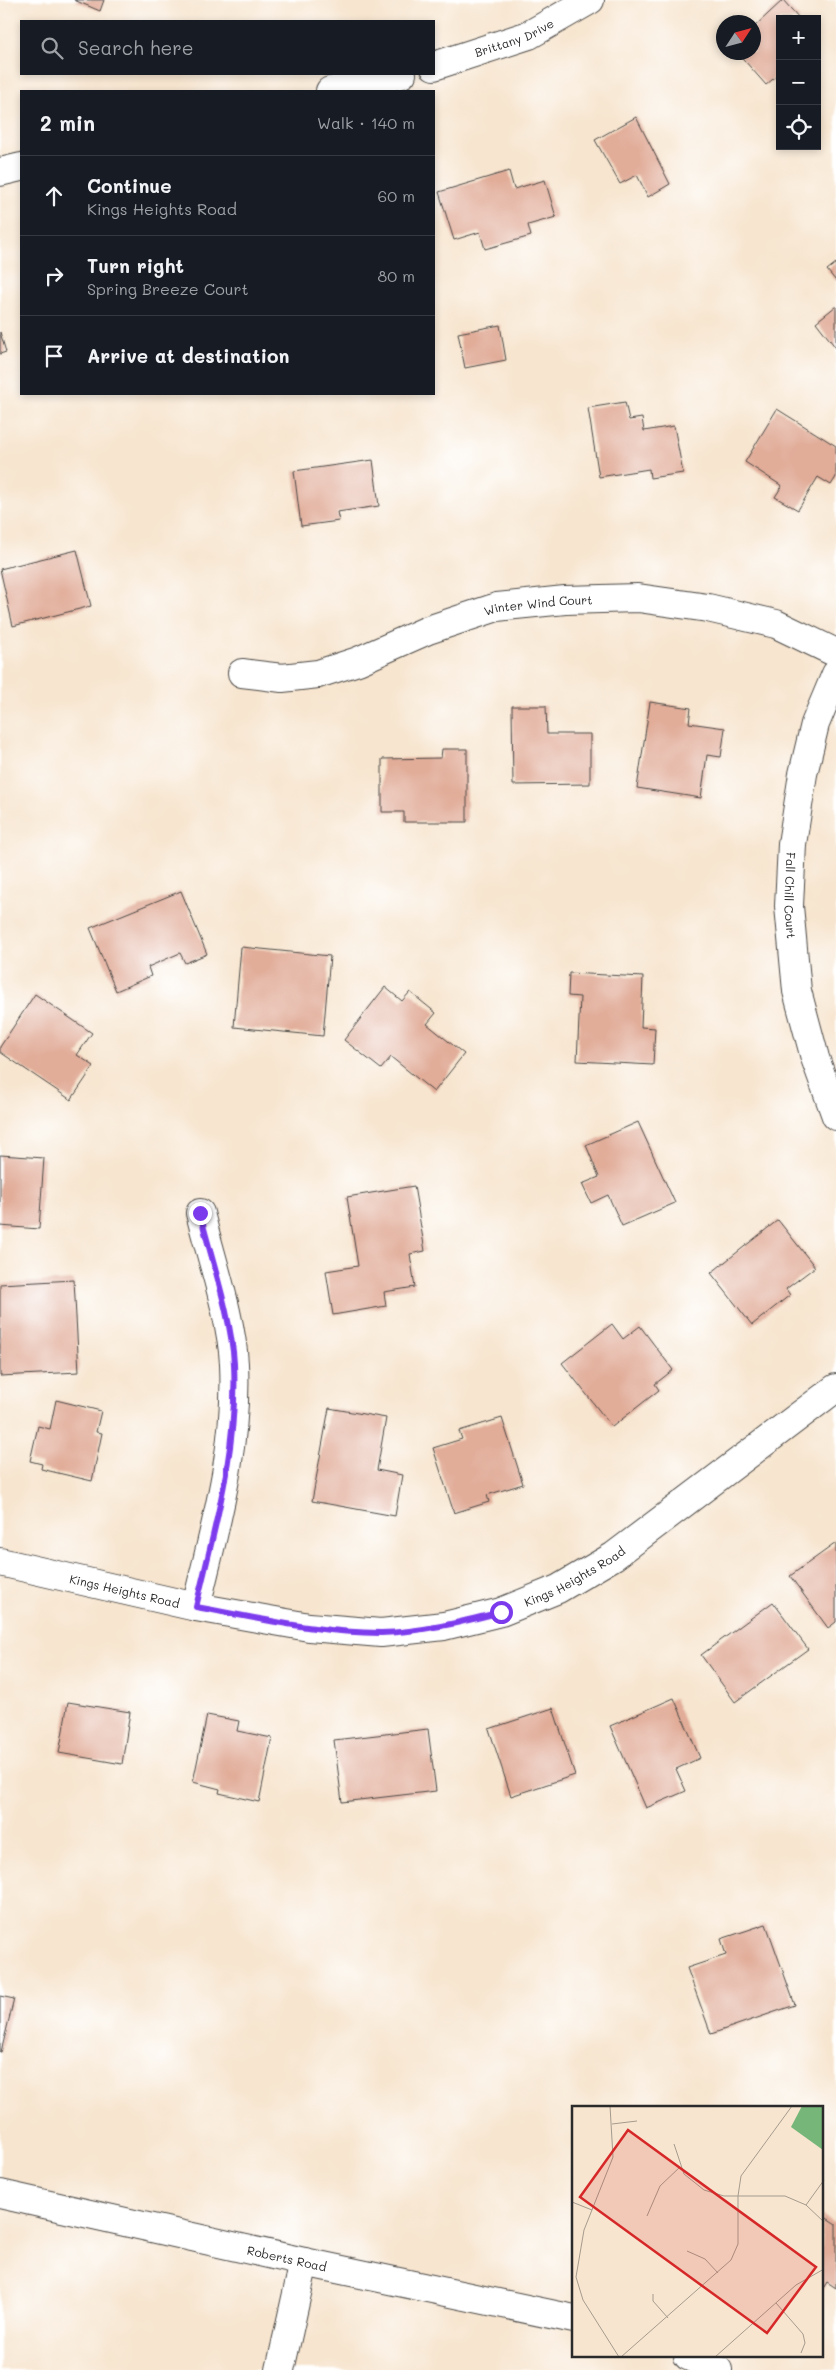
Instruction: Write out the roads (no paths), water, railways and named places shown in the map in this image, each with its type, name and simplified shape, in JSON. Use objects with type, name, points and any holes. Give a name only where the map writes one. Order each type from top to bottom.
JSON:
[{"type":"street","name":"Brittany Drive","points":[[435,66],[529,35],[590,0]]},
{"type":"street","points":[[334,90],[398,75]]},
{"type":"street","points":[[0,172],[20,167]]},
{"type":"street","name":"Winter Wind Court","points":[[242,673],[282,678],[318,674],[358,661],[428,630],[497,607],[565,600],[638,598],[708,608],[776,624],[836,652]]},
{"type":"street","name":"Fall Chill Court","points":[[836,674],[815,724],[803,774],[792,844],[789,906],[797,991],[815,1058],[836,1116]]},
{"type":"street","points":[[196,1607],[230,1461],[234,1410],[234,1363],[226,1316],[200,1213]]},
{"type":"street","name":"Kings Heights Road","points":[[0,1562],[196,1607],[309,1627],[381,1633],[444,1626],[501,1612],[558,1589],[614,1556],[836,1388]]},
{"type":"street","name":"Roberts Road","points":[[0,2194],[304,2262],[572,2319]]},
{"type":"street","points":[[280,2370],[304,2262]]},
{"type":"street","points":[[692,2358],[718,2370]]}]
